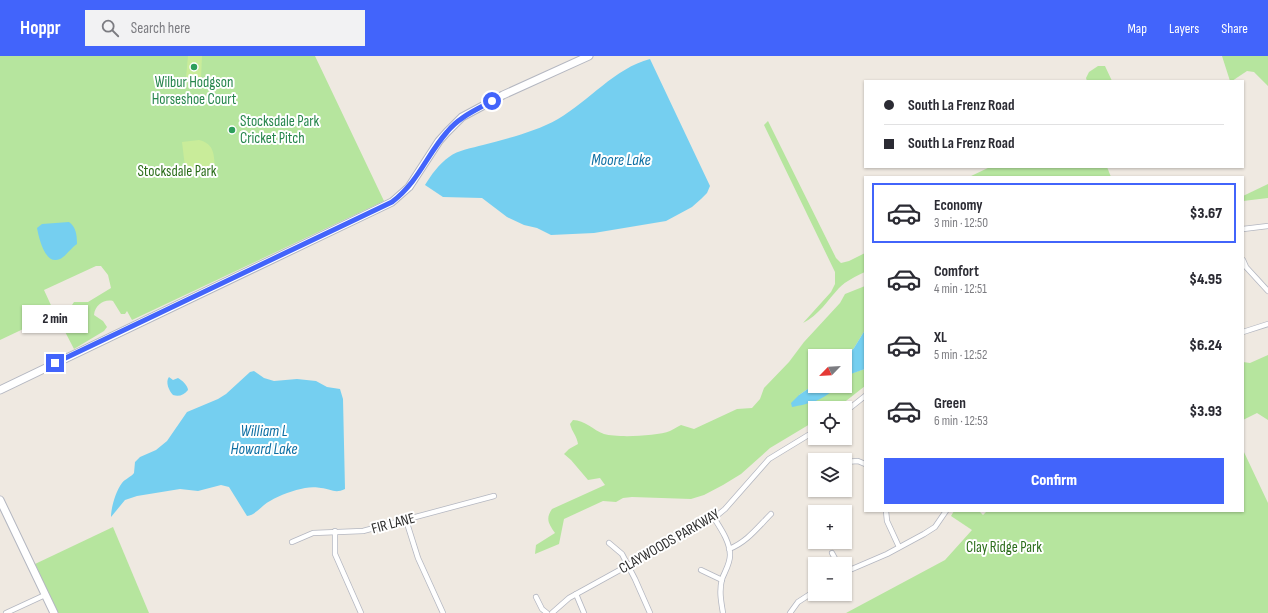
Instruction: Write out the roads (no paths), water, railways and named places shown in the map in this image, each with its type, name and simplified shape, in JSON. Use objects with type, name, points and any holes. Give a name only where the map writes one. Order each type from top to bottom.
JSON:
[{"type":"street","points":[[0,390],[392,202],[410,186],[440,141],[462,117],[503,95],[589,56]]},
{"type":"street","points":[[1244,229],[1268,226]]},
{"type":"street","points":[[1244,262],[1268,291]]},
{"type":"street","points":[[1244,332],[1268,324]]},
{"type":"street","points":[[852,407],[864,399]]},
{"type":"street","name":"CLAYWOODS PARKWAY","points":[[552,613],[561,604],[576,594],[714,518],[725,509],[769,459],[808,435]]},
{"type":"street","points":[[852,461],[864,464]]},
{"type":"street","name":"FIR LANE","points":[[292,542],[313,533],[363,531],[494,496]]},
{"type":"street","points":[[0,500],[54,613]]},
{"type":"street","points":[[886,512],[887,521],[899,547]]},
{"type":"street","points":[[852,569],[924,534],[935,527],[945,512]]},
{"type":"street","points":[[729,548],[739,545],[771,514]]},
{"type":"street","points":[[714,518],[728,543],[730,555],[728,566],[722,580],[720,595],[723,613]]},
{"type":"street","points":[[406,520],[418,558],[443,613]]},
{"type":"street","points":[[335,531],[335,554],[360,613]]},
{"type":"street","points":[[609,544],[622,554],[650,613]]},
{"type":"street","points":[[832,553],[834,557]]},
{"type":"street","points":[[701,570],[722,580]]},
{"type":"street","points":[[576,594],[584,613]]},
{"type":"street","points":[[6,613],[46,595]]},
{"type":"street","points":[[790,613],[798,602],[808,596]]},
{"type":"street","points":[[536,598],[542,609],[547,613]]},
{"type":"water","name":"Moore Lake","points":[[650,59],[710,186],[707,193],[692,207],[666,221],[594,233],[551,235],[507,217],[482,198],[443,197],[425,185],[439,166],[453,155],[465,150],[522,134],[549,124],[569,112],[614,77],[637,63]]},
{"type":"water","points":[[69,222],[76,232],[77,244],[60,259],[50,259],[44,250],[37,228],[42,224]]},
{"type":"water","points":[[864,332],[864,369],[852,374],[852,350]]},
{"type":"water","name":"William L Howard Lake","points":[[254,371],[264,378],[274,381],[297,379],[316,381],[327,387],[340,389],[343,399],[345,489],[336,491],[313,487],[296,490],[274,499],[253,514],[247,516],[229,487],[221,485],[198,491],[180,489],[137,496],[125,500],[111,517],[113,504],[118,490],[123,482],[134,473],[135,462],[140,457],[156,450],[167,441],[187,412],[218,399],[226,394],[250,372]]},
{"type":"water","points":[[169,377],[173,380],[178,378],[180,379],[186,385],[188,390],[181,395],[173,395],[168,386],[167,381]]},
{"type":"water","points":[[808,389],[808,393],[830,393],[815,401],[808,401],[808,403],[792,407],[791,403]]},
{"type":"place","name":"Wilbur Hodgson Horseshoe Court","points":[[194,67]]},
{"type":"place","name":"Stocksdale Park Cricket Pitch","points":[[232,130]]},
{"type":"park label","name":"Stocksdale Park","points":[[177,171]]},
{"type":"park label","name":"Clay Ridge Park","points":[[1004,547]]}]
